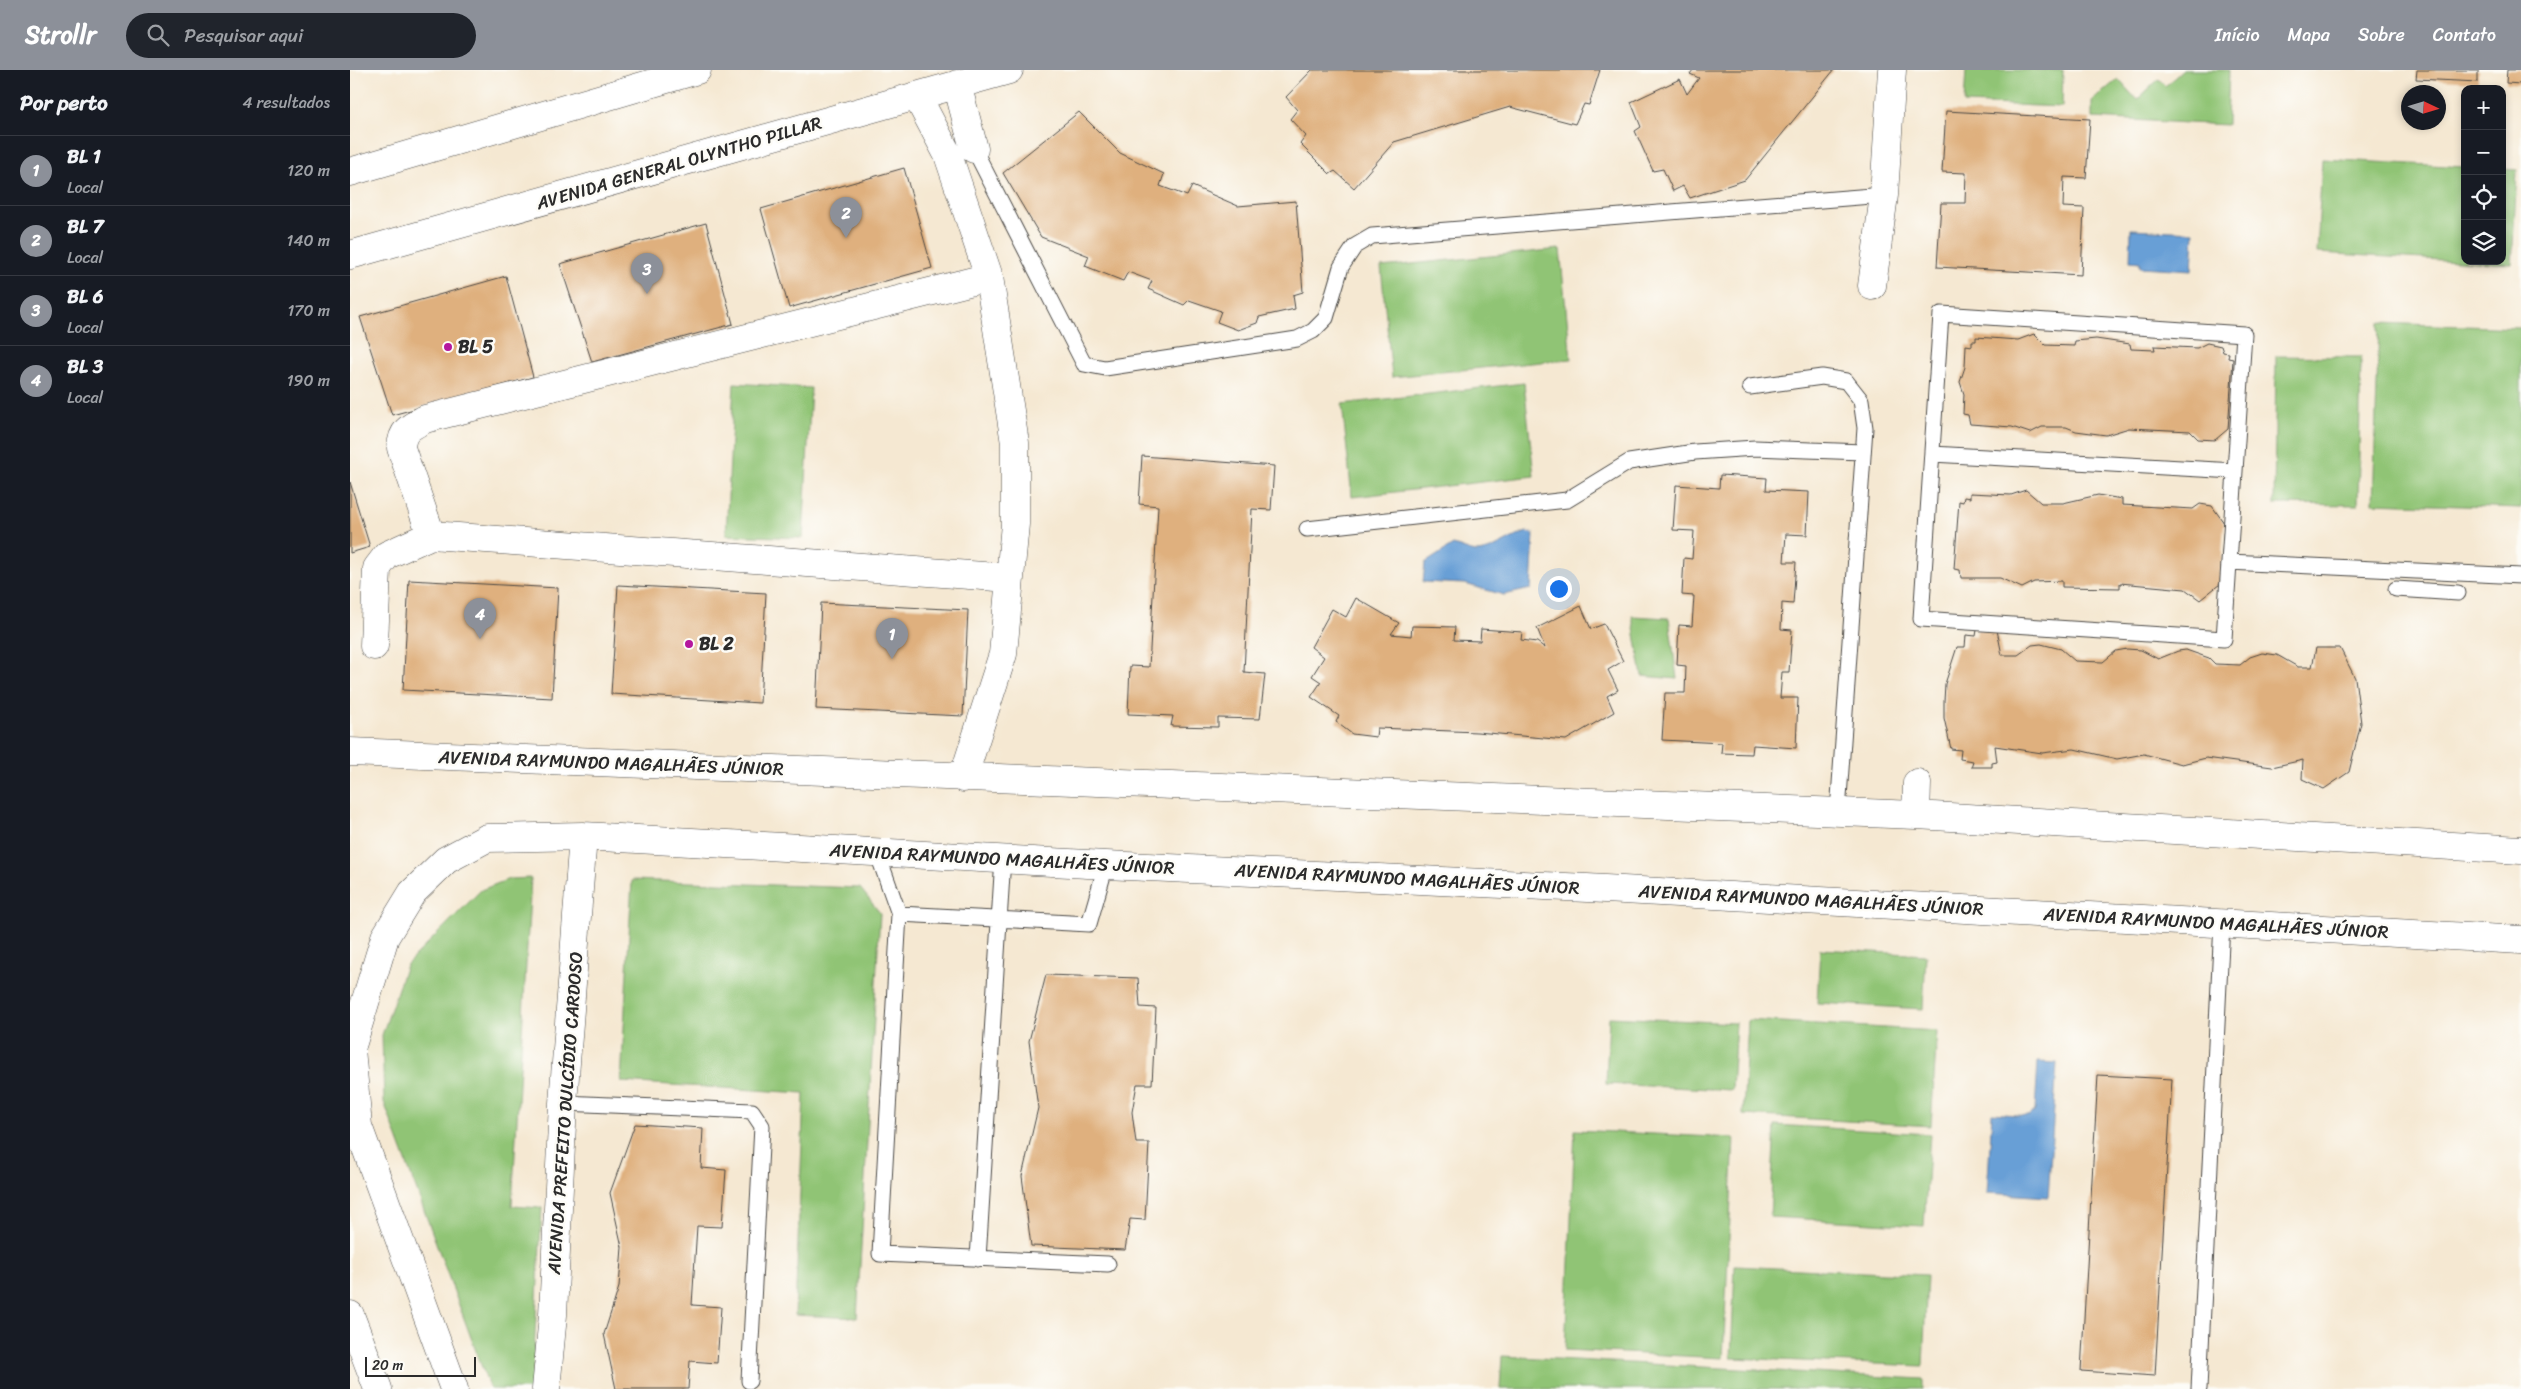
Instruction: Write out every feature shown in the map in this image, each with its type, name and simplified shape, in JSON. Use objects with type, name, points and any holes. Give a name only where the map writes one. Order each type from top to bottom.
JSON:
[{"type":"street","points":[[350,172],[697,70]]},
{"type":"street","name":"AVENIDA GENERAL OLYNTHO PILLAR","points":[[350,255],[1009,70]]},
{"type":"street","points":[[1872,286],[1884,195],[1892,70]]},
{"type":"street","points":[[957,84],[974,149]]},
{"type":"street","points":[[917,96],[948,155],[989,277],[1015,444],[1015,524],[1004,654],[963,778]]},
{"type":"street","points":[[431,535],[401,448],[402,436],[407,428],[424,419],[989,277]]},
{"type":"street","points":[[374,646],[377,568],[387,555],[431,535],[1010,578]]},
{"type":"street","name":"AVENIDA RAYMUNDO MAGALHÃES JÚNIOR","points":[[350,752],[1916,815],[2521,850]]},
{"type":"street","points":[[1916,815],[1917,783]]},
{"type":"street","name":"AVENIDA RAYMUNDO MAGALHÃES JÚNIOR","points":[[454,1389],[358,1126],[351,1049],[369,984],[385,937],[412,893],[446,860],[487,838],[583,836],[1106,865],[1607,889],[2521,940]]},
{"type":"street","name":"AVENIDA PREFEITO DULCÍDIO CARDOSO","points":[[546,1389],[553,1315],[564,1103],[583,836]]},
{"type":"street","points":[[350,1315],[378,1389]]},
{"type":"lane","points":[[974,149],[1084,364],[1104,368],[1297,339],[1313,331],[1326,318],[1341,267],[1354,246],[1372,236],[1884,195]]},
{"type":"lane","points":[[1941,314],[2244,334],[2224,639],[1921,619],[1932,454],[1941,314]]},
{"type":"lane","points":[[1750,387],[1822,377],[1846,381],[1861,400],[1865,428],[1838,812]]},
{"type":"lane","points":[[1307,529],[1567,500],[1629,462],[1695,452],[1755,448],[1863,452]]},
{"type":"lane","points":[[1932,454],[2235,471]]},
{"type":"lane","points":[[2230,562],[2521,576]]},
{"type":"lane","points":[[2396,590],[2458,593]]},
{"type":"lane","points":[[876,852],[899,914],[880,1254],[1108,1264]]},
{"type":"lane","points":[[978,1259],[1003,858]]},
{"type":"lane","points":[[899,914],[1000,921],[1089,924],[1106,865]]},
{"type":"lane","points":[[2199,1389],[2222,923]]},
{"type":"lane","points":[[564,1103],[752,1111],[762,1126],[749,1381]]},
{"type":"green space","points":[[1966,70],[2063,70],[2062,107],[1964,103]]},
{"type":"green space","points":[[2183,70],[2229,70],[2227,125],[2092,118],[2092,101],[2118,79],[2137,100],[2159,79],[2165,86]]},
{"type":"green space","points":[[2322,159],[2461,167],[2461,261],[2317,253]]},
{"type":"green space","points":[[2506,169],[2517,170],[2512,264],[2506,264]]},
{"type":"green space","points":[[1560,249],[1571,359],[1392,377],[1381,267]]},
{"type":"green space","points":[[2379,323],[2521,328],[2521,508],[2373,503]]},
{"type":"green space","points":[[2276,356],[2361,357],[2358,505],[2274,504]]},
{"type":"green space","points":[[734,383],[811,388],[803,538],[726,535]]},
{"type":"green space","points":[[1524,383],[1534,476],[1352,497],[1342,404]]},
{"type":"green space","points":[[1632,616],[1669,618],[1677,679],[1642,676]]},
{"type":"green space","points":[[531,878],[512,1206],[542,1208],[532,1389],[490,1389],[384,1102],[382,1035],[406,965],[481,890],[509,879]]},
{"type":"green space","points":[[632,880],[860,888],[880,913],[857,1318],[795,1315],[804,1093],[621,1082]]},
{"type":"green space","points":[[1820,949],[1926,955],[1923,1009],[1817,1003]]},
{"type":"green space","points":[[1609,1017],[1736,1023],[1732,1090],[1606,1084]]},
{"type":"green space","points":[[1748,1020],[1937,1031],[1931,1126],[1743,1115]]},
{"type":"green space","points":[[1775,1125],[1930,1134],[1924,1226],[1770,1217]]},
{"type":"green space","points":[[1575,1130],[1734,1138],[1723,1358],[1565,1350]]},
{"type":"green space","points":[[1735,1266],[1927,1275],[1923,1366],[1731,1358]]},
{"type":"green space","points":[[1502,1356],[1923,1379],[1923,1389],[1500,1389]]},
{"type":"water","points":[[2131,229],[2194,232],[2192,270],[2140,267],[2140,262],[2130,261]]},
{"type":"water","points":[[1527,532],[1534,534],[1531,589],[1504,595],[1465,584],[1423,582],[1425,563],[1453,545],[1482,552]]},
{"type":"water","points":[[2038,1062],[2057,1063],[2048,1197],[1987,1193],[1992,1113],[2029,1116],[2035,1111]]},
{"type":"building","points":[[1312,70],[1600,70],[1589,105],[1584,104],[1575,124],[1510,107],[1394,142],[1354,188],[1335,171],[1330,174],[1300,144],[1306,136],[1290,119],[1297,110],[1286,97]]},
{"type":"building","points":[[1693,70],[1834,70],[1745,180],[1690,198],[1683,186],[1673,191],[1663,169],[1653,171],[1635,131],[1641,127],[1631,102],[1680,79],[1687,94],[1699,78],[1690,74]]},
{"type":"building","points":[[2417,70],[2478,70],[2478,82],[2416,79]]},
{"type":"building","points":[[2507,70],[2521,70],[2521,84],[2506,83]]},
{"type":"building","points":[[1946,111],[2090,119],[2086,178],[2064,177],[2063,207],[2084,208],[2081,275],[1937,267],[1941,203],[1965,203],[1966,173],[1942,172]]},
{"type":"building","points":[[1079,112],[1120,153],[1164,174],[1160,186],[1187,196],[1192,186],[1238,206],[1296,201],[1303,292],[1293,295],[1295,309],[1259,317],[1257,323],[1238,330],[1217,322],[1221,311],[1189,300],[1184,305],[1148,289],[1152,281],[1128,272],[1123,281],[1085,266],[1089,256],[1041,237],[1003,173]]},
{"type":"building","points":[[904,168],[932,268],[789,308],[761,209]]},
{"type":"building","points":[[706,223],[733,324],[592,362],[560,264]]},
{"type":"building","name":"BL 5","points":[[506,276],[533,377],[392,415],[360,317]]},
{"type":"building","points":[[2034,334],[2045,345],[2074,346],[2075,341],[2096,339],[2130,344],[2131,349],[2155,350],[2154,346],[2197,348],[2207,343],[2221,346],[2223,352],[2229,353],[2228,358],[2233,359],[2228,429],[2215,440],[2198,439],[2190,431],[2129,428],[2106,435],[2076,431],[2066,427],[2042,427],[2030,433],[2012,427],[1970,424],[1968,415],[1963,414],[1964,394],[1960,382],[1965,367],[1966,345],[1972,346],[1972,341],[1976,341],[1976,337],[2018,340]]},
{"type":"building","points":[[1142,456],[1274,466],[1271,510],[1252,509],[1244,672],[1265,674],[1260,719],[1218,718],[1218,727],[1171,726],[1173,716],[1128,714],[1130,666],[1149,667],[1158,506],[1139,504]]},
{"type":"building","points":[[1720,475],[1767,478],[1766,490],[1809,492],[1807,535],[1786,534],[1784,562],[1796,562],[1793,604],[1782,603],[1781,629],[1792,630],[1789,672],[1782,672],[1780,698],[1798,698],[1796,748],[1753,745],[1752,754],[1721,753],[1722,743],[1662,740],[1665,693],[1685,693],[1686,666],[1677,665],[1679,625],[1692,626],[1694,596],[1682,595],[1684,558],[1692,559],[1694,531],[1673,530],[1676,485],[1719,488]]},
{"type":"building","points":[[350,482],[370,547],[350,553]]},
{"type":"building","points":[[2026,490],[2041,503],[2063,503],[2098,495],[2122,499],[2122,505],[2193,509],[2200,504],[2212,506],[2224,523],[2220,584],[2200,600],[2185,589],[2120,583],[2120,588],[2062,587],[2062,581],[2034,582],[2022,588],[2000,578],[1961,578],[1960,570],[1954,569],[1959,501],[1963,502],[1964,497],[1970,498],[1970,493],[2011,495]]},
{"type":"building","points":[[409,580],[558,588],[552,698],[403,690]]},
{"type":"building","name":"BL 2","points":[[618,585],[766,593],[760,703],[611,694]]},
{"type":"building","points":[[1356,598],[1399,623],[1391,634],[1411,636],[1412,626],[1455,627],[1454,640],[1480,641],[1481,629],[1522,632],[1521,640],[1537,642],[1545,648],[1537,628],[1581,606],[1591,629],[1604,624],[1623,661],[1608,670],[1618,690],[1607,696],[1614,712],[1566,740],[1477,732],[1377,728],[1376,737],[1352,734],[1336,722],[1339,716],[1311,697],[1321,682],[1312,676],[1324,657],[1311,647],[1332,609],[1346,617]]},
{"type":"building","points":[[821,603],[968,610],[963,716],[816,709]]},
{"type":"building","points":[[1977,630],[1997,630],[2002,655],[2018,655],[2032,645],[2041,644],[2061,649],[2075,661],[2103,662],[2116,651],[2127,649],[2141,650],[2158,659],[2186,650],[2209,658],[2215,664],[2240,665],[2250,657],[2262,653],[2277,655],[2298,667],[2312,667],[2316,648],[2340,648],[2355,678],[2361,723],[2349,772],[2324,789],[2302,779],[2303,760],[2272,767],[2206,758],[2182,764],[2144,754],[2117,759],[2074,749],[2042,753],[1995,746],[1997,762],[1992,763],[1992,767],[1971,767],[1973,761],[1960,759],[1961,750],[1951,749],[1944,718],[1944,701],[1945,684],[1957,647],[1965,647],[1966,635],[1976,636]]},
{"type":"building","points":[[1046,975],[1138,978],[1140,1007],[1156,1008],[1152,1084],[1137,1084],[1132,1112],[1136,1143],[1149,1143],[1145,1220],[1130,1219],[1125,1250],[1031,1246],[1022,1176],[1038,1108],[1029,1041]]},
{"type":"building","points":[[2098,1075],[2172,1079],[2155,1376],[2081,1371]]},
{"type":"building","points":[[635,1124],[703,1128],[701,1168],[726,1170],[722,1227],[697,1226],[692,1305],[721,1307],[717,1363],[690,1361],[688,1389],[616,1389],[604,1334],[619,1287],[622,1247],[610,1193]]},
{"type":"place","name":"BL 7","points":[[846,238]]},
{"type":"place","name":"BL 6","points":[[647,294]]},
{"type":"place","name":"BL 5","points":[[448,347]]},
{"type":"place","name":"BL 3","points":[[480,639]]},
{"type":"place","name":"BL 2","points":[[689,644]]},
{"type":"place","name":"BL 1","points":[[892,659]]}]
